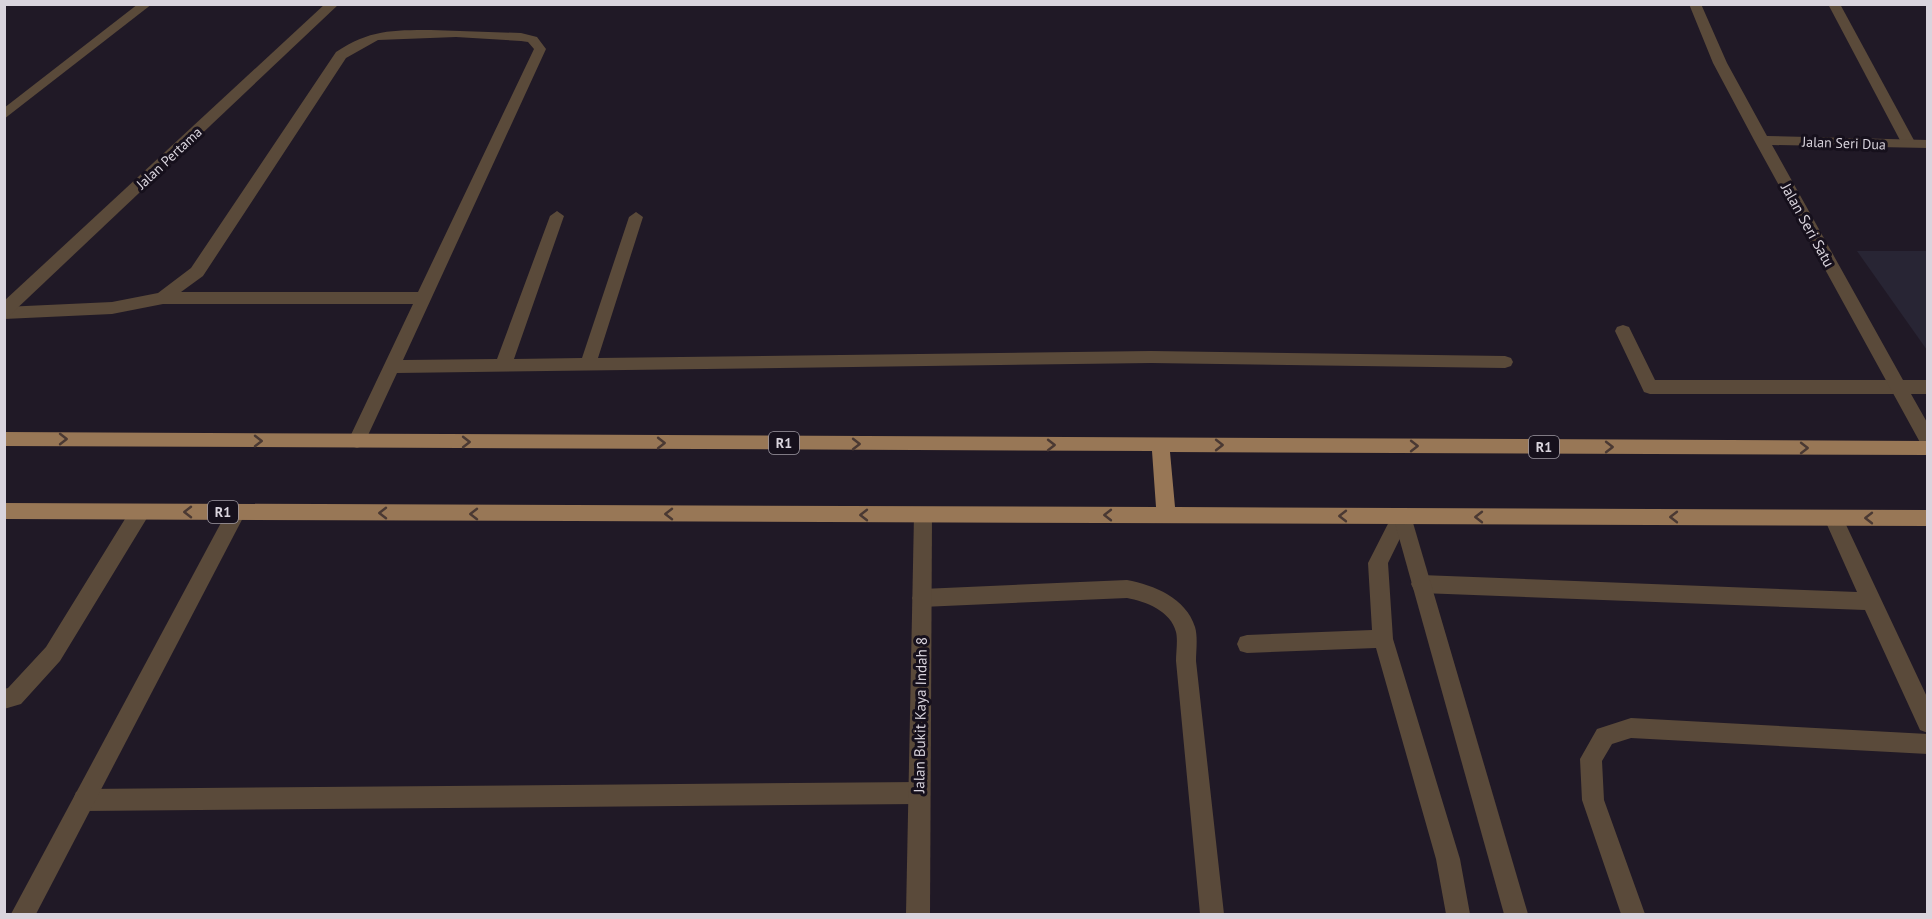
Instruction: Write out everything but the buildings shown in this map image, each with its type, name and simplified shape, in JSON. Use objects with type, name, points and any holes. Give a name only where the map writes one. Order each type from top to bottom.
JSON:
[{"type":"main road","name":"R1","points":[[4,439],[1928,448]]},
{"type":"main road","points":[[1160,445],[1166,515]]},
{"type":"main road","name":"R1","points":[[4,511],[1928,518]]},
{"type":"street","points":[[4,115],[146,4]]},
{"type":"street","name":"Jalan Pertama","points":[[4,312],[333,4]]},
{"type":"street","name":"Jalan Seri Satu","points":[[1695,4],[1720,63],[1761,140],[1928,441]]},
{"type":"street","points":[[1834,4],[1909,144]]},
{"type":"street","points":[[163,298],[197,272],[341,55],[363,40],[380,35],[451,34],[518,36],[532,39],[540,49],[357,441]]},
{"type":"street","name":"Jalan Seri Dua","points":[[1761,140],[1928,144]]},
{"type":"street","points":[[503,365],[557,216]]},
{"type":"street","points":[[588,364],[636,217]]},
{"type":"street","points":[[4,312],[112,308],[163,298],[424,298]]},
{"type":"street","points":[[1623,331],[1650,387],[1928,387]]},
{"type":"street","points":[[393,366],[1151,357],[1505,362]]},
{"type":"street","points":[[4,699],[14,697],[53,654],[140,512]]},
{"type":"street","points":[[22,915],[237,512]]},
{"type":"street","name":"Jalan Bukit Kaya Indah 8","points":[[918,915],[923,515]]},
{"type":"street","points":[[1402,516],[1515,915]]},
{"type":"street","points":[[1402,516],[1378,562],[1383,639],[1448,859],[1458,915]]},
{"type":"street","points":[[1833,518],[1928,723]]},
{"type":"street","points":[[1421,584],[1872,601]]},
{"type":"street","points":[[922,598],[1127,589],[1149,593],[1171,608],[1186,629],[1186,661],[1212,915]]},
{"type":"street","points":[[1247,644],[1383,639]]},
{"type":"street","points":[[1633,915],[1593,800],[1591,759],[1605,736],[1631,728],[1928,744]]},
{"type":"street","points":[[84,800],[919,793]]},
{"type":"shaded area","points":[[1857,251],[1927,251],[1927,350]]}]
